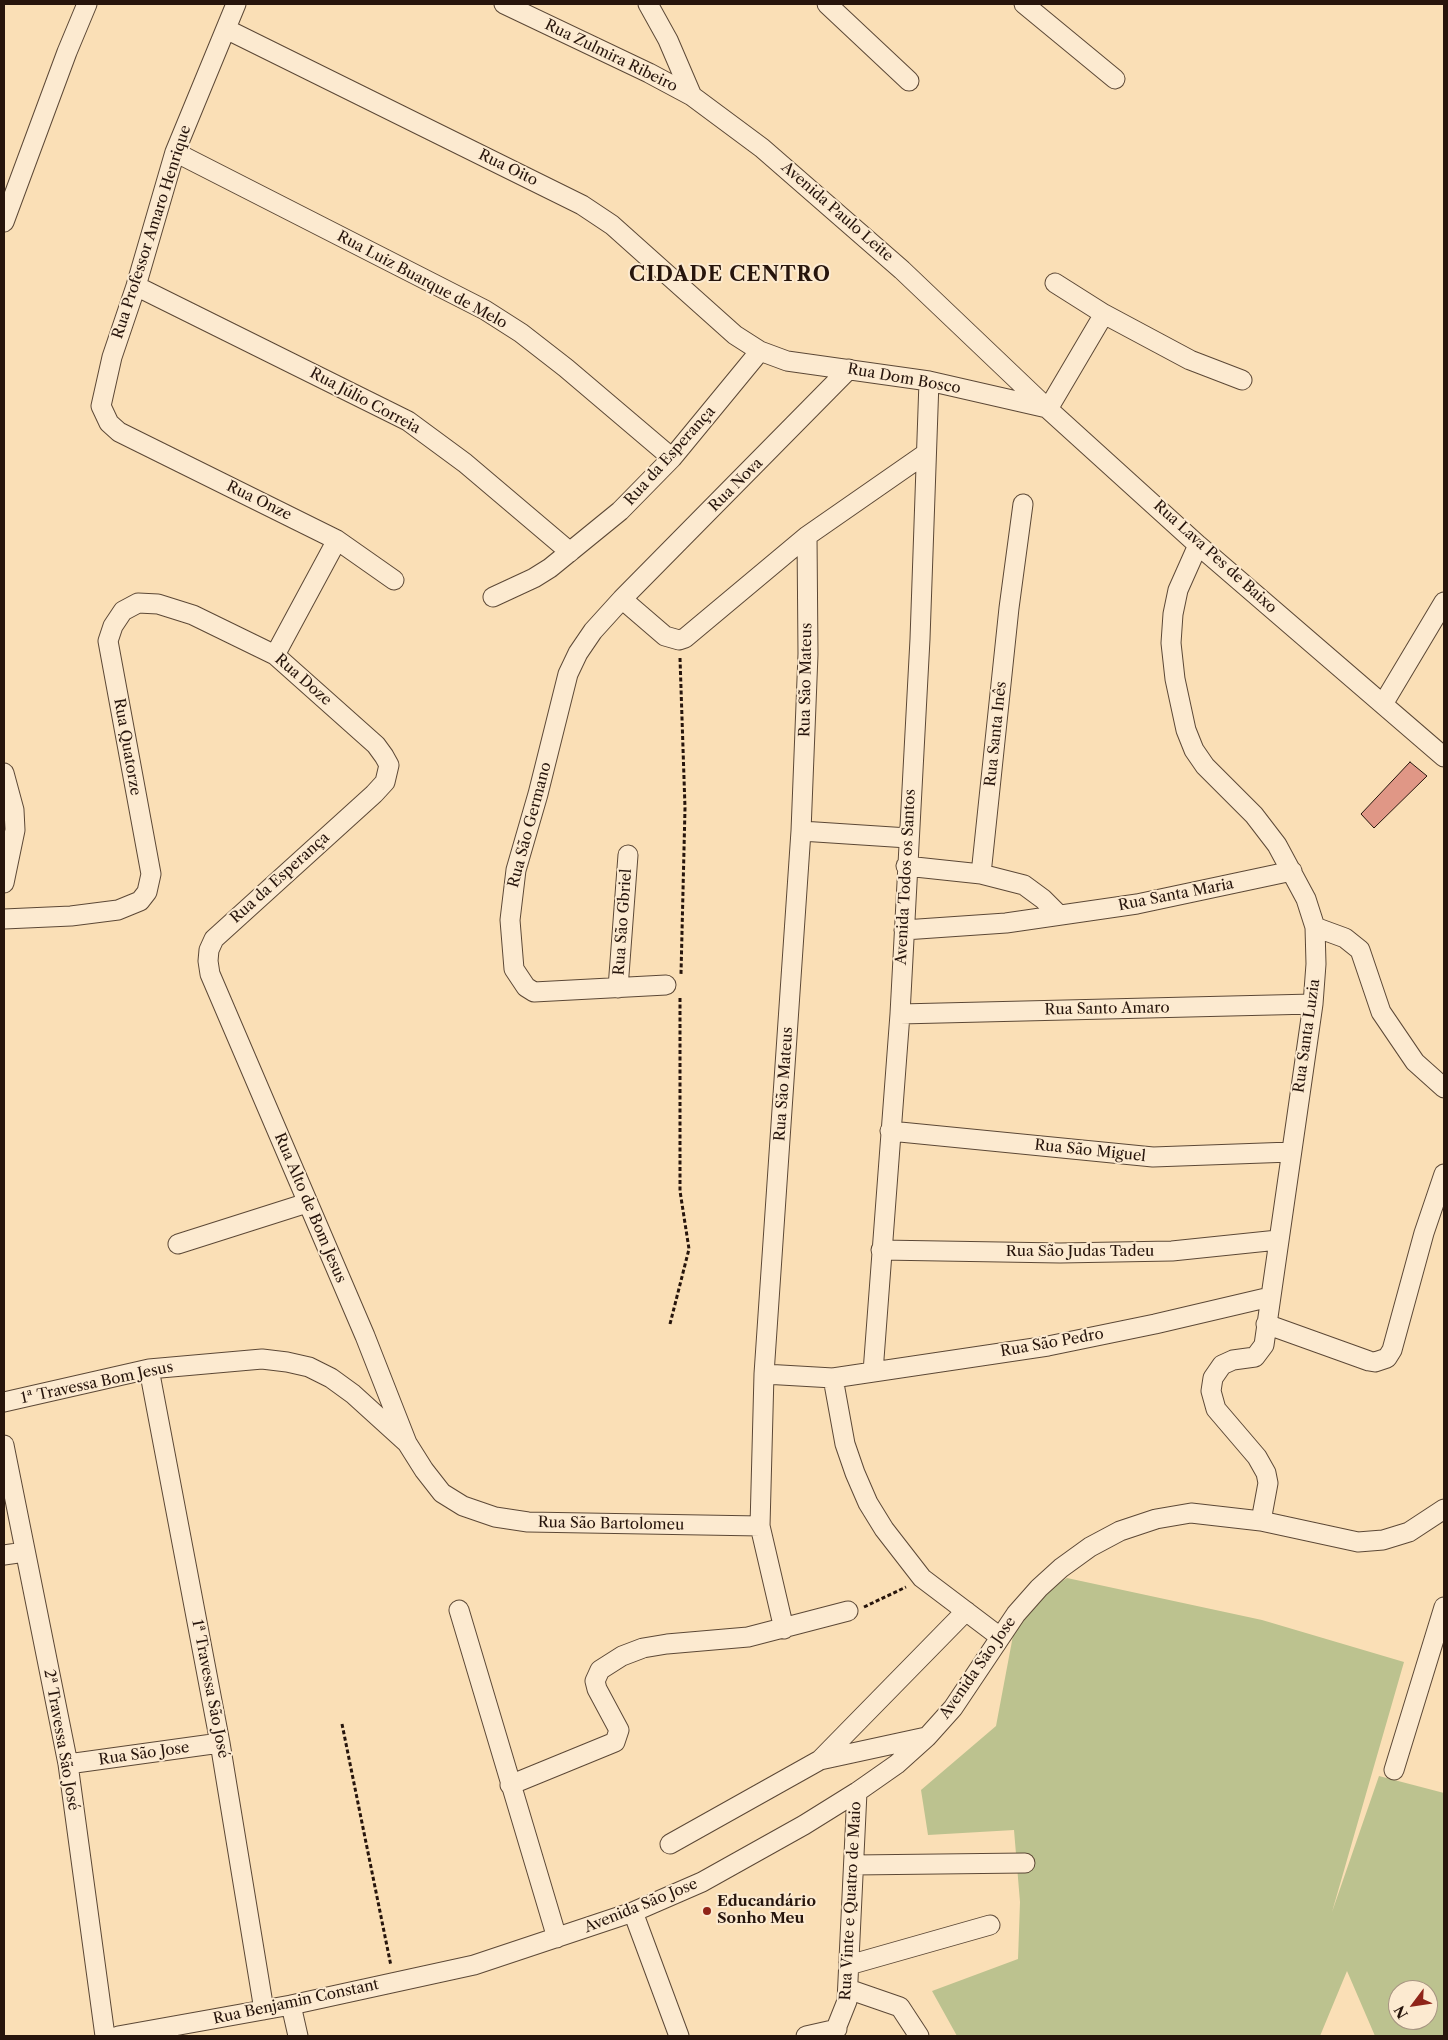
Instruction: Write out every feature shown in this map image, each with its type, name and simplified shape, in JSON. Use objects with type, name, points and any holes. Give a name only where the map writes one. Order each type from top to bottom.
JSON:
[{"type":"street","points":[[4,222],[66,52],[87,4]]},
{"type":"street","name":"Rua Professor Amaro Henrique","points":[[118,432],[109,424],[101,406],[112,356],[136,286],[175,152],[236,4]]},
{"type":"street","name":"Rua Zulmira Ribeiro","points":[[504,4],[650,73],[692,96]]},
{"type":"street","points":[[648,4],[668,40],[692,96]]},
{"type":"street","points":[[827,4],[909,81]]},
{"type":"street","points":[[1024,4],[1114,79]]},
{"type":"street","name":"Rua Oito","points":[[226,29],[582,206],[612,226],[735,335],[760,351]]},
{"type":"street","name":"Avenida Paulo Leite","points":[[692,96],[804,182],[902,270],[1048,409]]},
{"type":"street","name":"Rua Luiz Buarque de Melo","points":[[175,152],[485,310],[520,333],[566,368],[672,458]]},
{"type":"street","points":[[1055,283],[1104,314],[1190,360],[1242,380]]},
{"type":"street","name":"Rua Júlio Correia","points":[[136,286],[408,421],[465,463],[570,552]]},
{"type":"street","points":[[1048,409],[1104,314]]},
{"type":"street","name":"Rua Dom Bosco","points":[[760,351],[787,362],[929,381],[1048,409]]},
{"type":"street","name":"Rua da Esperança","points":[[493,597],[534,578],[570,552],[620,511],[672,458],[760,351]]},
{"type":"street","name":"Rua Nova","points":[[622,599],[849,369]]},
{"type":"street","name":"Avenida Todos os Santos","points":[[873,1372],[900,1014],[906,866],[920,639],[929,381]]},
{"type":"street","name":"Rua Lava Pes de Baixo","points":[[1048,409],[1198,545],[1444,757]]},
{"type":"street","name":"Rua Onze","points":[[118,432],[337,540],[394,580]]},
{"type":"street","points":[[622,599],[665,636],[672,639],[685,638],[807,536],[925,454]]},
{"type":"street","name":"Rua Santa Inês","points":[[981,874],[1009,608],[1023,504]]},
{"type":"street","name":"Rua São Mateus","points":[[784,1629],[760,1526],[764,1374],[801,830],[808,654],[807,536]]},
{"type":"street","points":[[275,655],[337,540]]},
{"type":"street","name":"Rua Santa Luzia","points":[[1198,545],[1178,590],[1173,614],[1171,643],[1175,679],[1186,730],[1194,750],[1205,766],[1254,815],[1277,845],[1292,871],[1315,926],[1314,1004],[1264,1345],[1260,1354],[1250,1358],[1233,1360],[1222,1365],[1213,1378],[1211,1391],[1216,1409],[1257,1457],[1266,1473],[1268,1483],[1261,1521]]},
{"type":"street","name":"Rua São Germano","points":[[622,599],[594,631],[578,654],[568,674],[538,794],[516,870],[510,920],[514,969],[526,987],[534,992],[666,985]]},
{"type":"street","points":[[1383,704],[1444,602]]},
{"type":"street","name":"Rua Doze","points":[[138,603],[158,604],[193,616],[275,655],[376,745],[384,756],[389,765],[388,774],[374,794]]},
{"type":"street","name":"Rua Quatorze","points":[[4,919],[71,916],[118,910],[140,901],[147,892],[151,874],[108,641],[113,626],[123,611],[138,603]]},
{"type":"street","points":[[4,773],[14,810],[15,830],[4,883]]},
{"type":"street","name":"Rua da Esperança","points":[[210,974],[209,950],[214,939],[374,794]]},
{"type":"street","points":[[801,830],[908,838]]},
{"type":"street","name":"Rua São Gbriel","points":[[618,988],[628,855]]},
{"type":"street","points":[[906,866],[981,874],[1024,885],[1038,894],[1058,916]]},
{"type":"street","name":"Rua Santa Maria","points":[[904,930],[1006,923],[1058,916],[1195,894],[1292,871]]},
{"type":"street","points":[[1315,926],[1345,938],[1360,950],[1381,1012],[1415,1062],[1444,1088]]},
{"type":"street","name":"Rua Alto de Bom Jesus","points":[[210,974],[387,1390],[407,1443]]},
{"type":"street","name":"Rua Santo Amaro","points":[[900,1014],[1314,1004]]},
{"type":"street","name":"Rua São Miguel","points":[[890,1131],[1153,1157],[1291,1152]]},
{"type":"street","points":[[1266,1324],[1375,1362],[1387,1358],[1392,1350],[1424,1233],[1444,1174]]},
{"type":"street","points":[[178,1244],[307,1203]]},
{"type":"street","name":"Rua São Judas Tadeu","points":[[881,1250],[1060,1253],[1172,1251],[1278,1240]]},
{"type":"street","name":"Rua São Pedro","points":[[764,1374],[833,1378],[1048,1346],[1155,1324],[1270,1297]]},
{"type":"street","name":"1ª Travessa Bom Jesus","points":[[4,1402],[149,1369],[262,1359],[309,1367],[331,1378],[353,1394],[407,1443],[424,1470],[442,1492],[463,1506]]},
{"type":"street","name":"1ª Travessa São José","points":[[149,1369],[220,1743],[264,2010]]},
{"type":"street","points":[[833,1378],[845,1444],[868,1503],[884,1529],[922,1578],[1000,1637]]},
{"type":"street","name":"2ª Travessa São José","points":[[4,1445],[68,1764],[105,2036]]},
{"type":"street","name":"Rua São Bartolomeu","points":[[463,1506],[495,1518],[528,1522],[760,1526]]},
{"type":"street","name":"Avenida São Jose","points":[[474,1966],[633,1912],[702,1882],[857,1792],[897,1764],[927,1737],[953,1708],[1000,1637],[1038,1588],[1090,1547],[1120,1531],[1156,1519],[1191,1513],[1261,1521],[1358,1542],[1384,1540],[1409,1532],[1444,1509]]},
{"type":"street","points":[[4,1555],[25,1552]]},
{"type":"street","points":[[1394,1770],[1444,1607]]},
{"type":"street","points":[[459,1610],[557,1938]]},
{"type":"street","points":[[510,1785],[615,1742],[619,1730],[597,1689],[595,1681],[600,1670],[606,1665],[643,1648],[748,1637],[848,1611]]},
{"type":"street","points":[[670,1844],[820,1760],[966,1611]]},
{"type":"street","points":[[820,1760],[927,1737]]},
{"type":"street","name":"Rua São Jose","points":[[68,1764],[220,1743]]},
{"type":"street","name":"Rua Vinte e Quatro de Maio","points":[[835,2033],[847,2001],[857,1792]]},
{"type":"street","points":[[854,1864],[1025,1863]]},
{"type":"street","points":[[633,1912],[679,2036]]},
{"type":"street","points":[[849,1965],[990,1925]]},
{"type":"street","name":"Rua Benjamin Constant","points":[[118,2036],[291,2005],[474,1966]]},
{"type":"street","points":[[848,1989],[900,2007],[919,2036]]},
{"type":"street","points":[[291,2005],[298,2036]]},
{"type":"street","points":[[806,2036],[835,2033]]},
{"type":"path","points":[[848,1611],[884,1599],[922,1578]]},
{"type":"path","points":[[342,1724],[394,1982]]},
{"type":"green space","points":[[1067,1578],[1262,1620],[1404,1662],[1332,1912],[1379,1776],[1444,1793],[1444,2036],[1375,2036],[1347,1971],[1320,2036],[957,2036],[932,1991],[1018,1959],[1020,1902],[1014,1830],[928,1835],[921,1790],[996,1726],[1018,1609]]},
{"type":"building","points":[[1410,762],[1427,776],[1374,828],[1361,814]]},
{"type":"place","name":"Educandário Sonho Meu","points":[[707,1911]]},
{"type":"district","name":"CIDADE CENTRO","points":[[730,275]]}]
